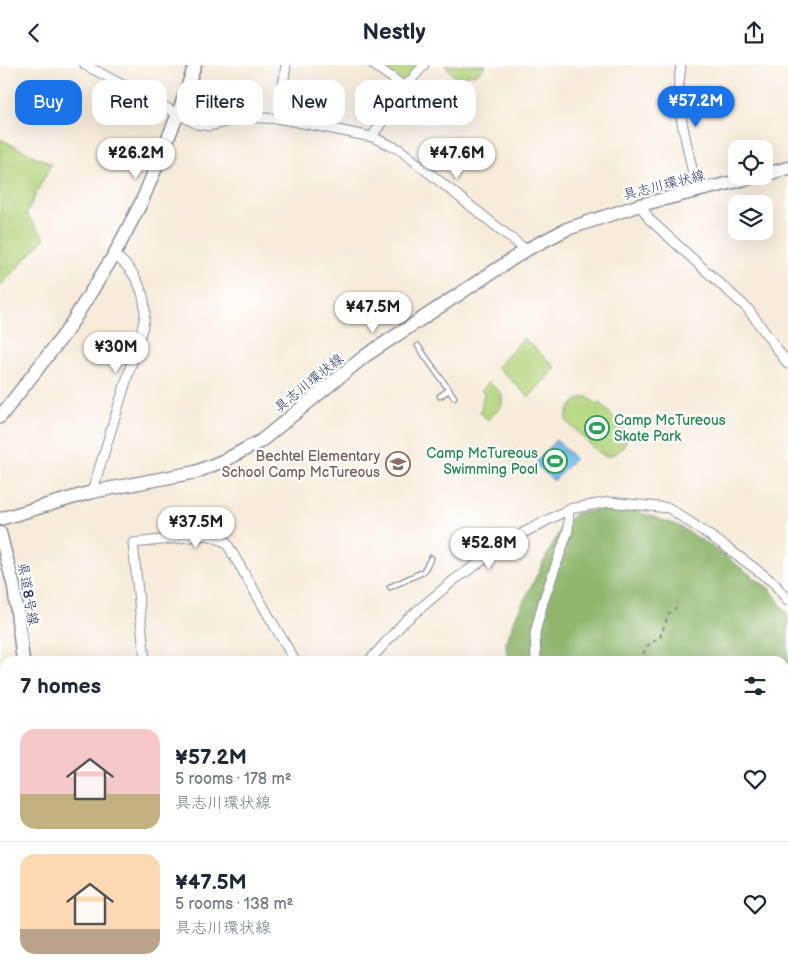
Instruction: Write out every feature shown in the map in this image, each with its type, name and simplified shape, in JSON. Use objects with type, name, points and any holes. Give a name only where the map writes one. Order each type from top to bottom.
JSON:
[{"type":"main road","points":[[191,80],[196,65]]},
{"type":"main road","points":[[0,417],[66,332],[114,255],[142,201],[177,117]]},
{"type":"main road","points":[[773,172],[788,168]]},
{"type":"main road","name":"具志川環状線","points":[[0,519],[92,492],[196,472],[225,460],[261,441],[365,356],[526,250],[567,229],[640,205],[728,184]]},
{"type":"main road","name":"県道8号線","points":[[0,533],[14,587],[22,656]]},
{"type":"street","points":[[85,65],[177,114]]},
{"type":"street","points":[[284,80],[286,65]]},
{"type":"street","points":[[374,65],[395,80]]},
{"type":"street","points":[[411,80],[424,65]]},
{"type":"street","points":[[681,65],[677,99],[697,192]]},
{"type":"street","points":[[313,125],[372,137],[399,149],[526,250]]},
{"type":"street","points":[[372,137],[380,125]]},
{"type":"street","points":[[640,205],[650,220],[748,309],[788,364]]},
{"type":"street","points":[[92,492],[140,336],[145,312],[141,291],[133,272],[114,255]]},
{"type":"street","points":[[373,656],[404,622],[454,580],[523,533],[569,509],[609,502],[668,508],[725,546],[774,583],[788,601]]},
{"type":"street","points":[[536,656],[535,633],[568,531],[569,509]]},
{"type":"street","points":[[144,656],[132,543],[208,535],[226,542],[293,656]]},
{"type":"lane","points":[[418,346],[454,397]]},
{"type":"lane","points":[[440,396],[449,390]]},
{"type":"lane","points":[[390,587],[423,572],[431,558]]},
{"type":"path","points":[[642,656],[647,646],[660,637],[670,613],[676,608],[678,603]]},
{"type":"green space","points":[[373,65],[424,65],[411,80],[395,80]]},
{"type":"green space","points":[[445,65],[486,65],[475,75],[468,74],[460,80],[456,80]]},
{"type":"green space","points":[[0,139],[51,164],[26,214],[45,238],[0,286]]},
{"type":"green space","points":[[524,338],[556,368],[529,397],[497,367]]},
{"type":"green space","points":[[488,382],[502,394],[502,406],[488,420],[480,413],[484,394],[481,390]]},
{"type":"green space","name":"Camp McTureous Skate Park","points":[[583,397],[588,397],[597,405],[600,403],[626,433],[625,444],[612,455],[605,456],[601,454],[566,419],[572,406]]},
{"type":"green space","points":[[601,510],[636,511],[679,526],[718,551],[771,590],[788,615],[788,656],[507,656],[506,642],[518,612],[561,528],[576,513]]},
{"type":"water","name":"Camp McTureous Swimming Pool","points":[[556,440],[575,458],[554,481],[535,464]]},
{"type":"place","name":"Camp McTureous Skate Park","points":[[597,428]]},
{"type":"place","name":"Camp McTureous Swimming Pool","points":[[555,461]]},
{"type":"place","name":"Bechtel Elementary School Camp McTureous","points":[[398,464]]}]
